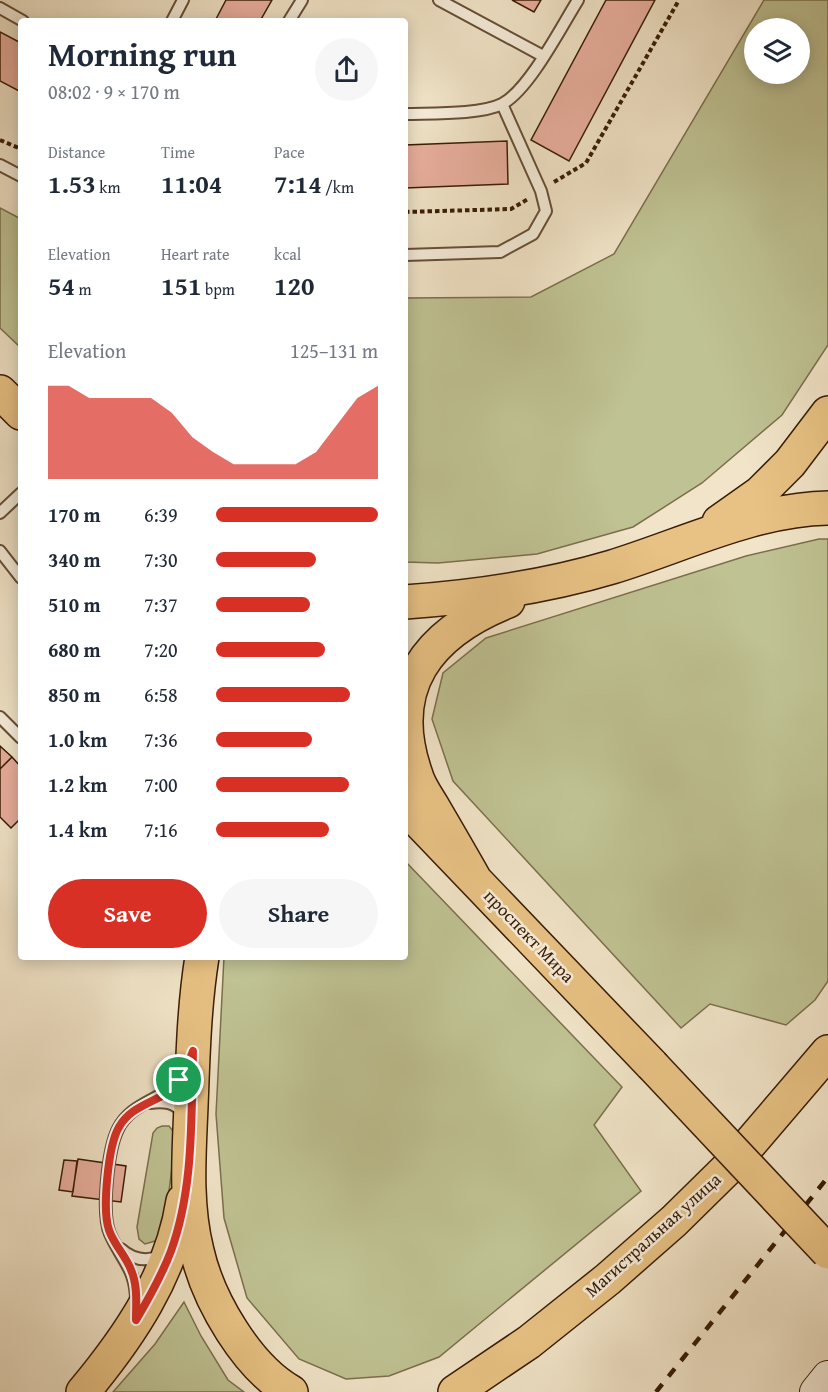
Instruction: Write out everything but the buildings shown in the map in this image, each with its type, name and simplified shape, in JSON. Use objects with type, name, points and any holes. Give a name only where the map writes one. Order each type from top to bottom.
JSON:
[{"type":"main road","points":[[0,392],[18,410]]},
{"type":"main road","points":[[697,537],[760,493],[790,463],[828,413]]},
{"type":"main road","points":[[408,602],[463,598],[553,582],[611,567],[660,552],[697,537],[778,514],[828,508]]},
{"type":"main road","points":[[408,699],[415,676],[431,649],[452,630],[488,609],[553,582]]},
{"type":"main road","points":[[408,748],[416,777],[474,878]]},
{"type":"main road","name":"проспект Мира","points":[[408,810],[828,1252]]},
{"type":"main road","points":[[408,836],[474,878]]},
{"type":"main road","points":[[199,965],[190,1146],[192,1228],[203,1271],[217,1304],[254,1360],[278,1384],[291,1392]]},
{"type":"main road","name":"Магистральная улица","points":[[429,1392],[467,1384],[529,1342],[608,1279],[674,1221],[734,1162],[828,1053]]},
{"type":"main road","points":[[83,1392],[127,1335],[153,1291],[173,1244],[180,1216],[190,1146]]},
{"type":"main road","points":[[816,1392],[828,1377]]},
{"type":"lane","points":[[174,18],[183,0]]},
{"type":"lane","points":[[292,18],[302,0]]},
{"type":"lane","points":[[439,0],[543,56]]},
{"type":"lane","points":[[408,114],[486,109],[502,104],[519,90],[578,0]]},
{"type":"lane","points":[[0,8],[18,18]]},
{"type":"lane","points":[[408,255],[500,252],[533,234],[546,211],[541,191],[502,104]]},
{"type":"lane","points":[[0,165],[18,174]]},
{"type":"lane","points":[[0,513],[18,496]]},
{"type":"lane","points":[[0,551],[18,574]]},
{"type":"lane","points":[[0,717],[18,735]]},
{"type":"lane","points":[[136,1320],[134,1280],[131,1269],[116,1245],[105,1219],[111,1153],[119,1127],[128,1114],[168,1092],[186,1069],[193,1051]]},
{"type":"lane","points":[[141,1106],[161,1102],[177,1106],[186,1117],[190,1146]]},
{"type":"lane","points":[[116,1245],[131,1256],[146,1260],[161,1256],[173,1244]]},
{"type":"path","points":[[408,212],[511,209],[586,163],[679,0]]},
{"type":"path","points":[[0,140],[18,148]]},
{"type":"green space","points":[[764,0],[828,0],[828,345],[782,415],[702,483],[633,527],[537,554],[438,563],[408,562],[408,298],[531,297],[614,254],[744,34],[744,84],[810,84],[810,18],[753,18]]},
{"type":"green space","points":[[0,208],[18,217],[18,345],[0,328]]},
{"type":"green space","points":[[819,539],[828,539],[828,981],[815,1000],[786,1025],[710,1004],[681,1028],[453,781],[432,719],[443,673],[486,638],[746,556]]},
{"type":"green space","points":[[408,864],[622,1087],[594,1125],[641,1191],[439,1357],[389,1376],[346,1379],[299,1359],[247,1298],[224,1218],[216,1114],[224,960],[408,960]]},
{"type":"green space","points":[[162,1126],[169,1126],[176,1135],[169,1191],[159,1235],[155,1241],[145,1244],[139,1239],[137,1227],[153,1133]]},
{"type":"green space","points":[[184,1302],[201,1336],[228,1380],[244,1392],[113,1392],[155,1344]]},
{"type":"railway","points":[[656,1392],[828,1177]]},
{"type":"route","points":[[193,1051],[189,1161],[180,1216],[171,1250],[153,1291],[136,1320],[136,1293],[131,1269],[109,1232],[105,1219],[111,1153],[114,1138],[128,1114],[168,1092],[179,1080],[193,1051]]}]
